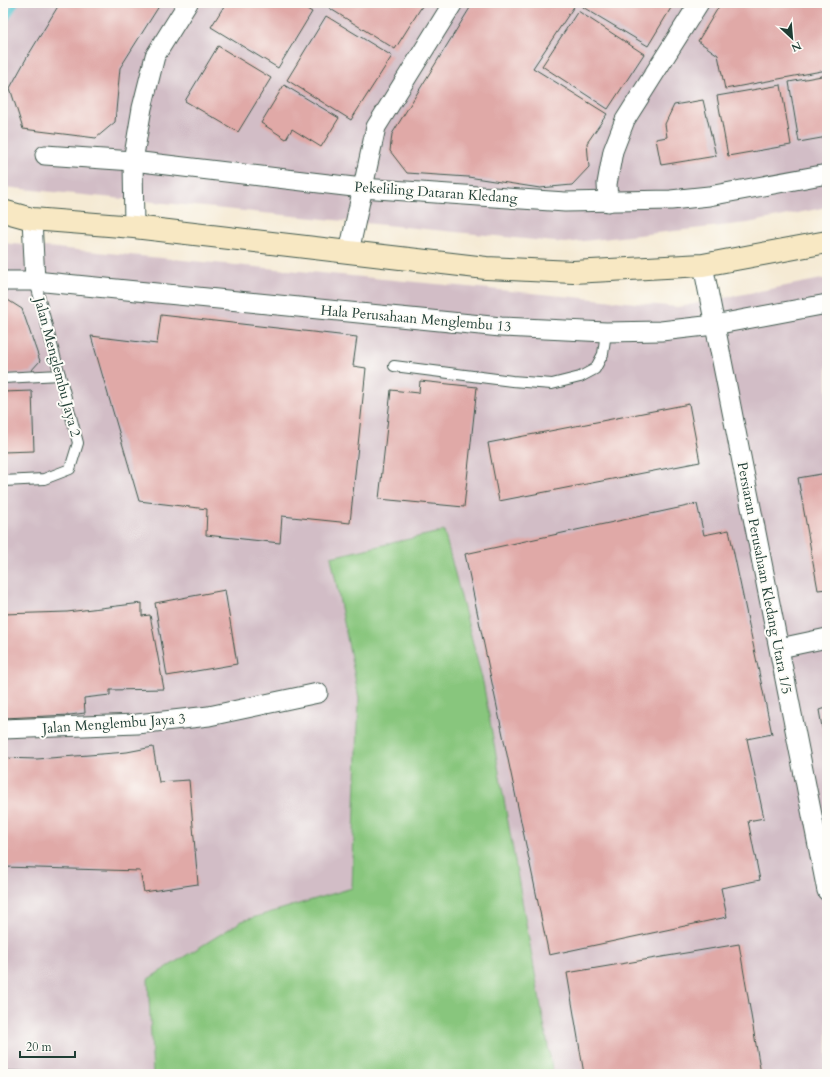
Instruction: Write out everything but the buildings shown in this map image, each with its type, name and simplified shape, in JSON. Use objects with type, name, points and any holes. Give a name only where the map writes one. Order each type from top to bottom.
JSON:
[{"type":"street","points":[[134,227],[133,161],[142,108],[155,56],[188,3]]},
{"type":"street","points":[[349,252],[376,127],[453,3]]},
{"type":"street","points":[[608,202],[607,184],[613,151],[625,120],[699,3]]},
{"type":"street","name":"Pekeliling Dataran Kledang","points":[[45,154],[133,161],[362,188],[565,202],[671,200],[709,196],[827,174]]},
{"type":"street","points":[[3,211],[32,219],[134,227],[486,268],[573,272],[703,265],[827,242]]},
{"type":"street","points":[[3,224],[32,219]]},
{"type":"street","name":"Jalan Menglembu Jaya 2","points":[[32,219],[35,280]]},
{"type":"street","name":"Persiaran Perusahaan Kledang Utara 1/5","points":[[703,265],[827,891]]},
{"type":"street","name":"Hala Perusahaan Menglembu 13","points":[[3,281],[35,280],[501,327],[606,332],[661,331],[714,325],[827,304]]},
{"type":"street","points":[[780,648],[827,638]]},
{"type":"street","name":"Jalan Menglembu Jaya 3","points":[[3,729],[144,724],[209,716],[318,693]]},
{"type":"lane","name":"Jalan Menglembu Jaya 2","points":[[3,481],[44,479],[70,469],[78,443],[35,280]]},
{"type":"lane","points":[[394,366],[512,381],[552,384],[580,377],[595,369],[603,354],[606,332]]},
{"type":"lane","points":[[3,378],[60,375]]},
{"type":"shaded area","points":[[8,3],[827,3],[827,207],[748,223],[565,243],[3,187],[3,11]]},
{"type":"shaded area","points":[[3,243],[678,307],[827,278],[827,1074],[553,1074],[483,683],[359,698],[352,888],[242,921],[148,979],[153,1074],[3,1074]]},
{"type":"green space","points":[[444,531],[483,682],[553,1074],[153,1074],[148,979],[242,921],[352,888],[359,698],[331,557]]},
{"type":"waterway","points":[[3,25],[16,3]]}]
